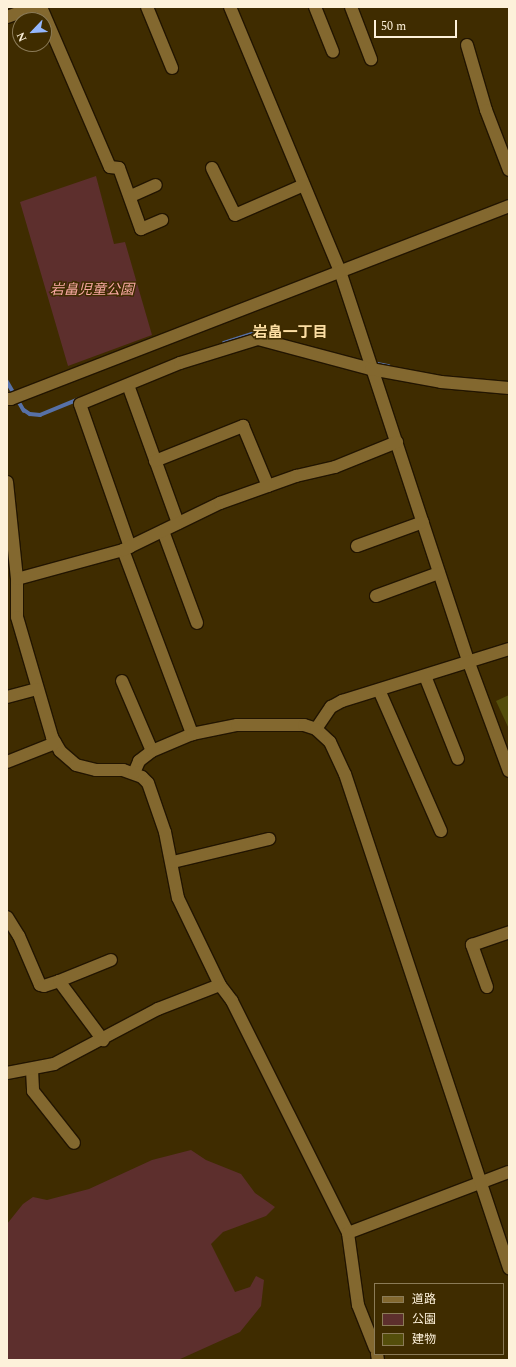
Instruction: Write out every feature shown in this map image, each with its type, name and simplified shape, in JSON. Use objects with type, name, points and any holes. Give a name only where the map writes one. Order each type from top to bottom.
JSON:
[{"type":"street","points":[[41,7],[110,167],[119,168],[131,196],[141,229],[162,220]]},
{"type":"street","points":[[147,7],[172,68]]},
{"type":"street","points":[[230,7],[340,271],[371,369],[397,442],[469,662],[509,769]]},
{"type":"street","points":[[315,7],[332,52]]},
{"type":"street","points":[[351,7],[371,59]]},
{"type":"street","points":[[7,17],[29,8]]},
{"type":"street","points":[[467,45],[486,110],[509,170]]},
{"type":"street","points":[[212,168],[235,215],[304,185]]},
{"type":"street","points":[[131,196],[156,185]]},
{"type":"street","points":[[7,399],[11,399],[509,206]]},
{"type":"street","points":[[192,734],[126,548],[80,408],[80,404],[180,363],[258,339],[371,369],[441,382],[509,388]]},
{"type":"street","points":[[128,385],[178,523]]},
{"type":"street","points":[[155,461],[243,426],[268,486]]},
{"type":"street","points":[[17,579],[126,548],[220,502],[268,486],[336,467],[397,442]]},
{"type":"street","points":[[7,483],[17,579],[17,617],[37,689],[55,743],[66,759],[85,768],[134,773],[148,783],[173,862],[178,898],[220,985],[232,1001],[348,1233],[358,1305],[374,1345]]},
{"type":"street","points":[[357,546],[423,522]]},
{"type":"street","points":[[163,531],[197,623]]},
{"type":"street","points":[[376,596],[439,573]]},
{"type":"street","points":[[316,729],[331,707],[379,690],[509,649]]},
{"type":"street","points":[[425,676],[458,760]]},
{"type":"street","points":[[122,681],[152,751]]},
{"type":"street","points":[[7,697],[37,689]]},
{"type":"street","points":[[379,690],[441,831]]},
{"type":"street","points":[[134,773],[139,761],[152,751],[192,734],[237,725],[290,723],[316,729],[330,742],[345,774],[509,1266]]},
{"type":"street","points":[[7,762],[55,743]]},
{"type":"street","points":[[173,862],[269,839]]},
{"type":"street","points":[[7,916],[19,936],[40,985],[44,986],[59,981],[111,960]]},
{"type":"street","points":[[487,986],[472,945],[509,932]]},
{"type":"street","points":[[59,981],[103,1040]]},
{"type":"street","points":[[7,1073],[32,1070],[54,1064],[103,1040],[158,1009],[220,985]]},
{"type":"street","points":[[32,1070],[33,1091],[74,1143]]},
{"type":"street","points":[[348,1233],[509,1172]]},
{"type":"green space","name":"岩畠児童公園","points":[[96,176],[114,244],[125,242],[152,335],[68,366],[20,202]]},
{"type":"green space","points":[[191,1150],[206,1160],[241,1174],[255,1193],[275,1207],[266,1216],[223,1232],[211,1244],[235,1292],[250,1287],[256,1276],[264,1280],[261,1306],[240,1332],[178,1360],[7,1360],[7,1224],[23,1204],[33,1197],[47,1200],[89,1189],[152,1160]]},
{"type":"building","points":[[509,695],[509,729],[496,701]]},
{"type":"waterway","points":[[224,343],[255,333],[260,335]]},
{"type":"waterway","points":[[373,363],[389,366]]},
{"type":"waterway","points":[[7,381],[24,410],[30,414],[40,415],[79,399]]},
{"type":"district","name":"岩畠一丁目","points":[[290,333]]}]
